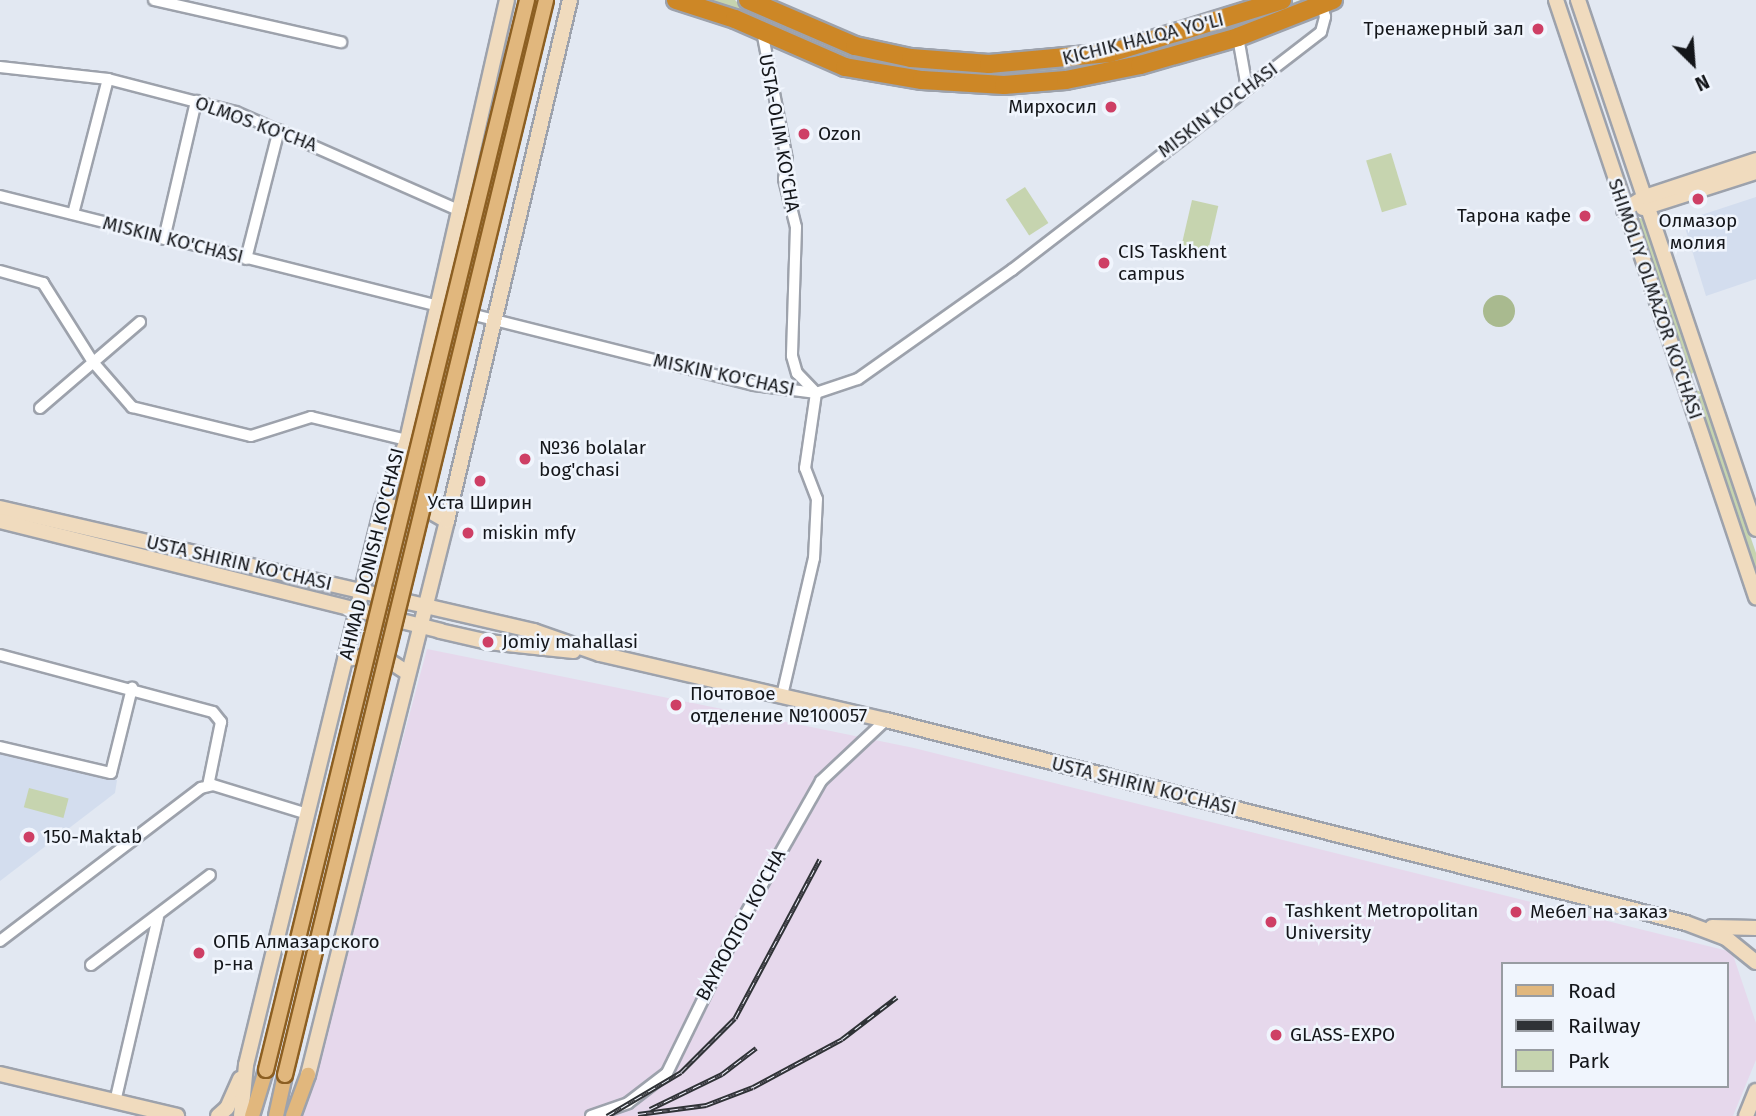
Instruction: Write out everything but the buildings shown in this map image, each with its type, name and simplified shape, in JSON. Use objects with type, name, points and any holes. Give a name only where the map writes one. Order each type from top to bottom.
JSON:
[{"type":"highway","name":"KICHIK HALQA YO'LI","points":[[676,0],[758,29],[845,67],[912,79],[987,84],[1101,74],[1238,37],[1327,3]]},
{"type":"highway","name":"KICHIK HALQA YO'LI","points":[[756,2],[868,49],[940,61],[1011,64],[1126,49],[1282,0]]},
{"type":"highway","points":[[756,2],[758,29]]},
{"type":"main road","name":"AHMAD DONISH KO'CHASI","points":[[241,1116],[246,1065],[383,508],[407,440],[507,0]]},
{"type":"main road","name":"AHMAD DONISH KO'CHASI","points":[[252,1116],[266,1070],[527,0]]},
{"type":"main road","name":"AHMAD DONISH KO'CHASI","points":[[275,1116],[546,0]]},
{"type":"main road","points":[[293,1116],[308,1075],[447,521],[570,0]]},
{"type":"main road","name":"SHIMOLIY OLMAZOR KO'CHASI","points":[[1556,0],[1624,210],[1756,597]]},
{"type":"main road","name":"SHIMOLIY OLMAZOR KO'CHASI","points":[[1578,0],[1756,529]]},
{"type":"main road","points":[[1624,210],[1756,160]]},
{"type":"main road","points":[[1647,202],[1756,172]]},
{"type":"main road","points":[[1684,385],[1706,377]]},
{"type":"main road","points":[[383,508],[419,505],[436,511],[447,521]]},
{"type":"main road","name":"USTA SHIRIN KO'CHASI","points":[[0,508],[534,631],[600,654],[886,720],[1686,923],[1726,938],[1756,962]]},
{"type":"main road","name":"USTA SHIRIN KO'CHASI","points":[[0,522],[357,612],[488,642],[600,654]]},
{"type":"main road","points":[[345,659],[380,655],[408,673]]},
{"type":"main road","name":"USTA SHIRIN KO'CHASI","points":[[1686,923],[1756,928]]},
{"type":"main road","points":[[218,1116],[230,1103],[246,1065]]},
{"type":"main road","points":[[0,1074],[115,1102],[129,1111],[177,1116]]},
{"type":"main road","points":[[1746,1116],[1756,1091]]},
{"type":"street","points":[[154,0],[341,42]]},
{"type":"street","name":"MISKIN KO'CHASI","points":[[0,196],[754,385],[816,393],[859,379],[898,353],[1321,32],[1327,3]]},
{"type":"street","name":"USTA-OLIM KO'CHA","points":[[758,29],[776,120],[786,151],[784,178],[796,227],[792,356],[797,373],[816,393]]},
{"type":"street","points":[[1238,37],[1247,88]]},
{"type":"street","name":"OLMOS KO'CHA","points":[[0,67],[108,79],[196,101],[279,130],[460,212]]},
{"type":"street","points":[[73,214],[108,79]]},
{"type":"street","points":[[164,239],[196,101]]},
{"type":"street","points":[[246,259],[279,130]]},
{"type":"street","points":[[0,271],[43,283],[93,362],[137,409],[254,436],[312,417],[407,440]]},
{"type":"street","points":[[40,408],[140,322]]},
{"type":"street","points":[[782,696],[814,558],[817,499],[805,468],[816,393]]},
{"type":"street","points":[[0,655],[132,688],[219,716],[208,786],[0,941]]},
{"type":"street","points":[[0,747],[111,773],[132,688]]},
{"type":"street","name":"BAYROQTOL KO'CHA","points":[[591,1116],[628,1103],[667,1073],[741,922],[821,782],[886,720]]},
{"type":"street","points":[[208,786],[308,814]]},
{"type":"street","points":[[91,965],[158,917],[210,875]]},
{"type":"street","points":[[115,1102],[158,917]]},
{"type":"shaded area","points":[[1756,197],[1756,279],[1706,296],[1683,221]]},
{"type":"shaded area","points":[[427,649],[914,748],[1732,952],[1756,1023],[1756,1060],[1733,1116],[302,1116]]},
{"type":"shaded area","name":"150-Maktab","points":[[0,752],[117,780],[115,793],[0,881]]},
{"type":"green space","points":[[705,0],[735,0],[747,12],[744,14]]},
{"type":"green space","points":[[1300,0],[1317,0],[1265,21],[1098,68],[1016,78],[939,76],[848,59],[772,28],[775,24],[826,46],[905,65],[1016,71],[1113,59],[1238,24]]},
{"type":"green space","points":[[1391,153],[1407,205],[1382,212],[1366,161]]},
{"type":"green space","points":[[1025,187],[1048,223],[1029,236],[1006,200]]},
{"type":"green space","points":[[1192,200],[1218,206],[1207,256],[1181,250]]},
{"type":"green space","points":[[1637,217],[1645,220],[1695,370],[1691,375]]},
{"type":"green space","points":[[1499,295],[1510,300],[1515,311],[1510,322],[1499,327],[1488,322],[1483,311],[1488,300]]},
{"type":"green space","points":[[1696,390],[1701,392],[1756,553],[1756,577]]},
{"type":"green space","points":[[29,788],[69,799],[63,818],[24,807]]},
{"type":"railway","points":[[607,1116],[681,1072],[735,1018],[820,859]]},
{"type":"railway","points":[[638,1114],[706,1105],[753,1087],[842,1039],[897,997]]},
{"type":"railway","points":[[650,1109],[722,1074],[756,1048]]},
{"type":"place","name":"Тренажерный зал","points":[[1538,29]]},
{"type":"place","name":"Мирхосил","points":[[1111,107]]},
{"type":"place","name":"Ozon","points":[[804,134]]},
{"type":"place","name":"Олмазор молия","points":[[1698,199]]},
{"type":"place","name":"Тарона кафе","points":[[1585,216]]},
{"type":"place","name":"CIS Taskhent campus","points":[[1104,263]]},
{"type":"place","name":"№36 bolalar bog'chasi","points":[[525,459]]},
{"type":"place","name":"Уста Ширин","points":[[480,481]]},
{"type":"place","name":"miskin mfy","points":[[468,533]]},
{"type":"place","name":"Jomiy mahallasi","points":[[488,642]]},
{"type":"place","name":"Почтовое отделение №100057","points":[[676,705]]},
{"type":"place","name":"150-Maktab","points":[[29,837]]},
{"type":"place","name":"Мебел на заказ","points":[[1516,912]]},
{"type":"place","name":"Tashkent Metropolitan University","points":[[1271,922]]},
{"type":"place","name":"ОПБ Алмазарского р-на","points":[[199,953]]},
{"type":"place","name":"GLASS-EXPO","points":[[1276,1035]]}]
